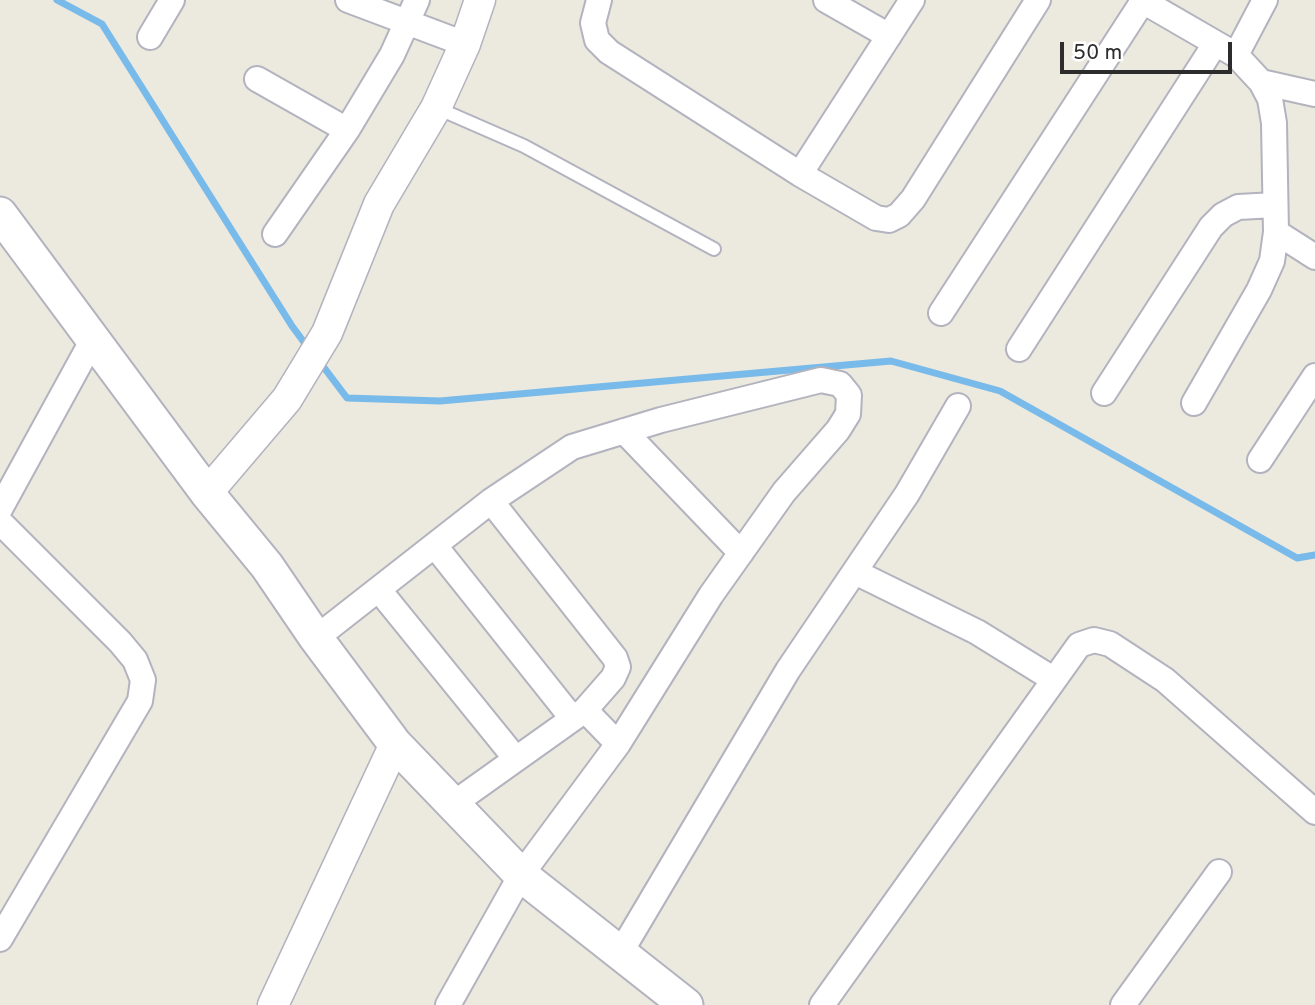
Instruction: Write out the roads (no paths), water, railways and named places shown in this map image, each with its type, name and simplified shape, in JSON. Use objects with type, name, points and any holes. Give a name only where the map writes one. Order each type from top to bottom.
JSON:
[{"type":"main road","points":[[0,214],[207,493],[267,566],[316,638],[395,744],[521,875],[619,955],[686,1005]]},
{"type":"street","points":[[150,37],[172,0]]},
{"type":"street","points":[[348,0],[465,44]]},
{"type":"street","points":[[275,234],[347,130],[408,23],[416,0]]},
{"type":"street","points":[[207,493],[287,400],[327,333],[346,280],[379,204],[436,108],[465,44],[480,0]]},
{"type":"street","points":[[599,0],[593,23],[597,40],[609,52],[800,174],[876,218],[889,220],[899,215],[913,199],[1038,0]]},
{"type":"street","points":[[826,0],[889,36]]},
{"type":"street","points":[[800,174],[912,0]]},
{"type":"street","points":[[1019,348],[1226,49],[1265,0]]},
{"type":"street","points":[[941,313],[1142,1],[1226,49],[1261,82],[1270,99],[1274,122],[1276,232],[1272,261],[1259,290],[1195,403]]},
{"type":"street","points":[[257,79],[347,130]]},
{"type":"street","points":[[1261,82],[1308,92]]},
{"type":"street","points":[[1104,393],[1211,226],[1238,207],[1275,205]]},
{"type":"street","points":[[1276,232],[1315,257]]},
{"type":"street","points":[[0,509],[92,341]]},
{"type":"street","points":[[1260,460],[1315,376]]},
{"type":"street","points":[[316,638],[491,501],[572,447],[821,380],[839,384],[849,395],[848,414],[784,492],[711,595],[618,744],[521,875],[448,1005]]},
{"type":"street","points":[[619,955],[788,670],[907,494],[958,406]]},
{"type":"street","points":[[624,431],[741,553]]},
{"type":"street","points":[[453,804],[578,714],[613,678],[618,667],[615,658],[491,501]]},
{"type":"street","points":[[0,522],[120,642],[135,660],[143,680],[140,701],[0,939]]},
{"type":"street","points":[[435,546],[578,714],[618,744]]},
{"type":"street","points":[[855,572],[976,632],[1053,679]]},
{"type":"street","points":[[379,590],[516,759]]},
{"type":"street","points":[[822,1005],[1079,645],[1094,640],[1110,644],[1165,680],[1311,797]]},
{"type":"street","points":[[273,1005],[395,744]]},
{"type":"street","points":[[1124,1005],[1219,872]]},
{"type":"lane","points":[[436,108],[524,146],[714,249]]},
{"type":"waterway","points":[[57,0],[102,24],[309,349]]},
{"type":"waterway","points":[[319,361],[347,398],[440,401],[891,361],[1000,391],[1297,558],[1315,555]]}]
